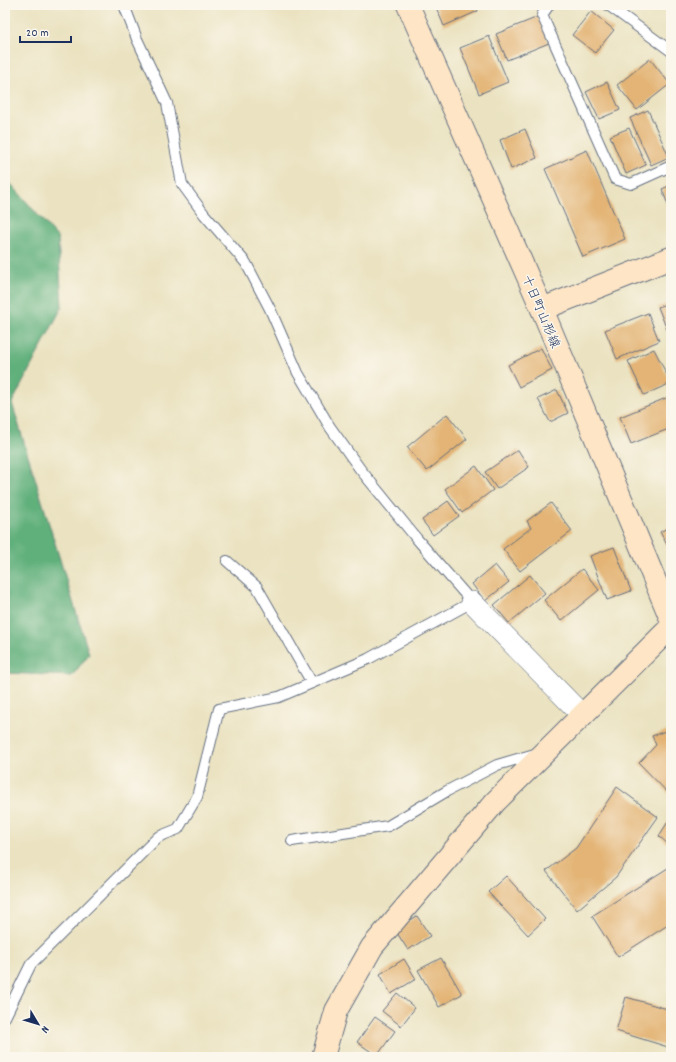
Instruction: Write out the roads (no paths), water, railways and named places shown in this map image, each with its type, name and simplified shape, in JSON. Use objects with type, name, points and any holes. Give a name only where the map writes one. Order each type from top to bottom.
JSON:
[{"type":"street","name":"十日町山形線","points":[[408,5],[542,309],[671,618]]},
{"type":"street","points":[[542,309],[671,258]]},
{"type":"street","points":[[472,602],[582,716]]},
{"type":"street","points":[[323,1057],[336,1011],[372,947],[495,802],[671,627]]},
{"type":"lane","points":[[5,1016],[31,964],[158,837],[178,829],[197,797],[219,709],[279,697],[368,659],[472,602],[412,533],[360,469],[330,427],[298,373],[270,309],[246,263],[204,214],[182,184],[167,103],[137,39],[124,5]]},
{"type":"lane","points":[[548,5],[542,14],[615,179],[631,184],[671,166]]},
{"type":"lane","points":[[608,5],[671,51]]},
{"type":"lane","points":[[227,561],[257,587],[312,683]]},
{"type":"lane","points":[[292,841],[388,826],[447,791],[497,765],[548,750]]}]
